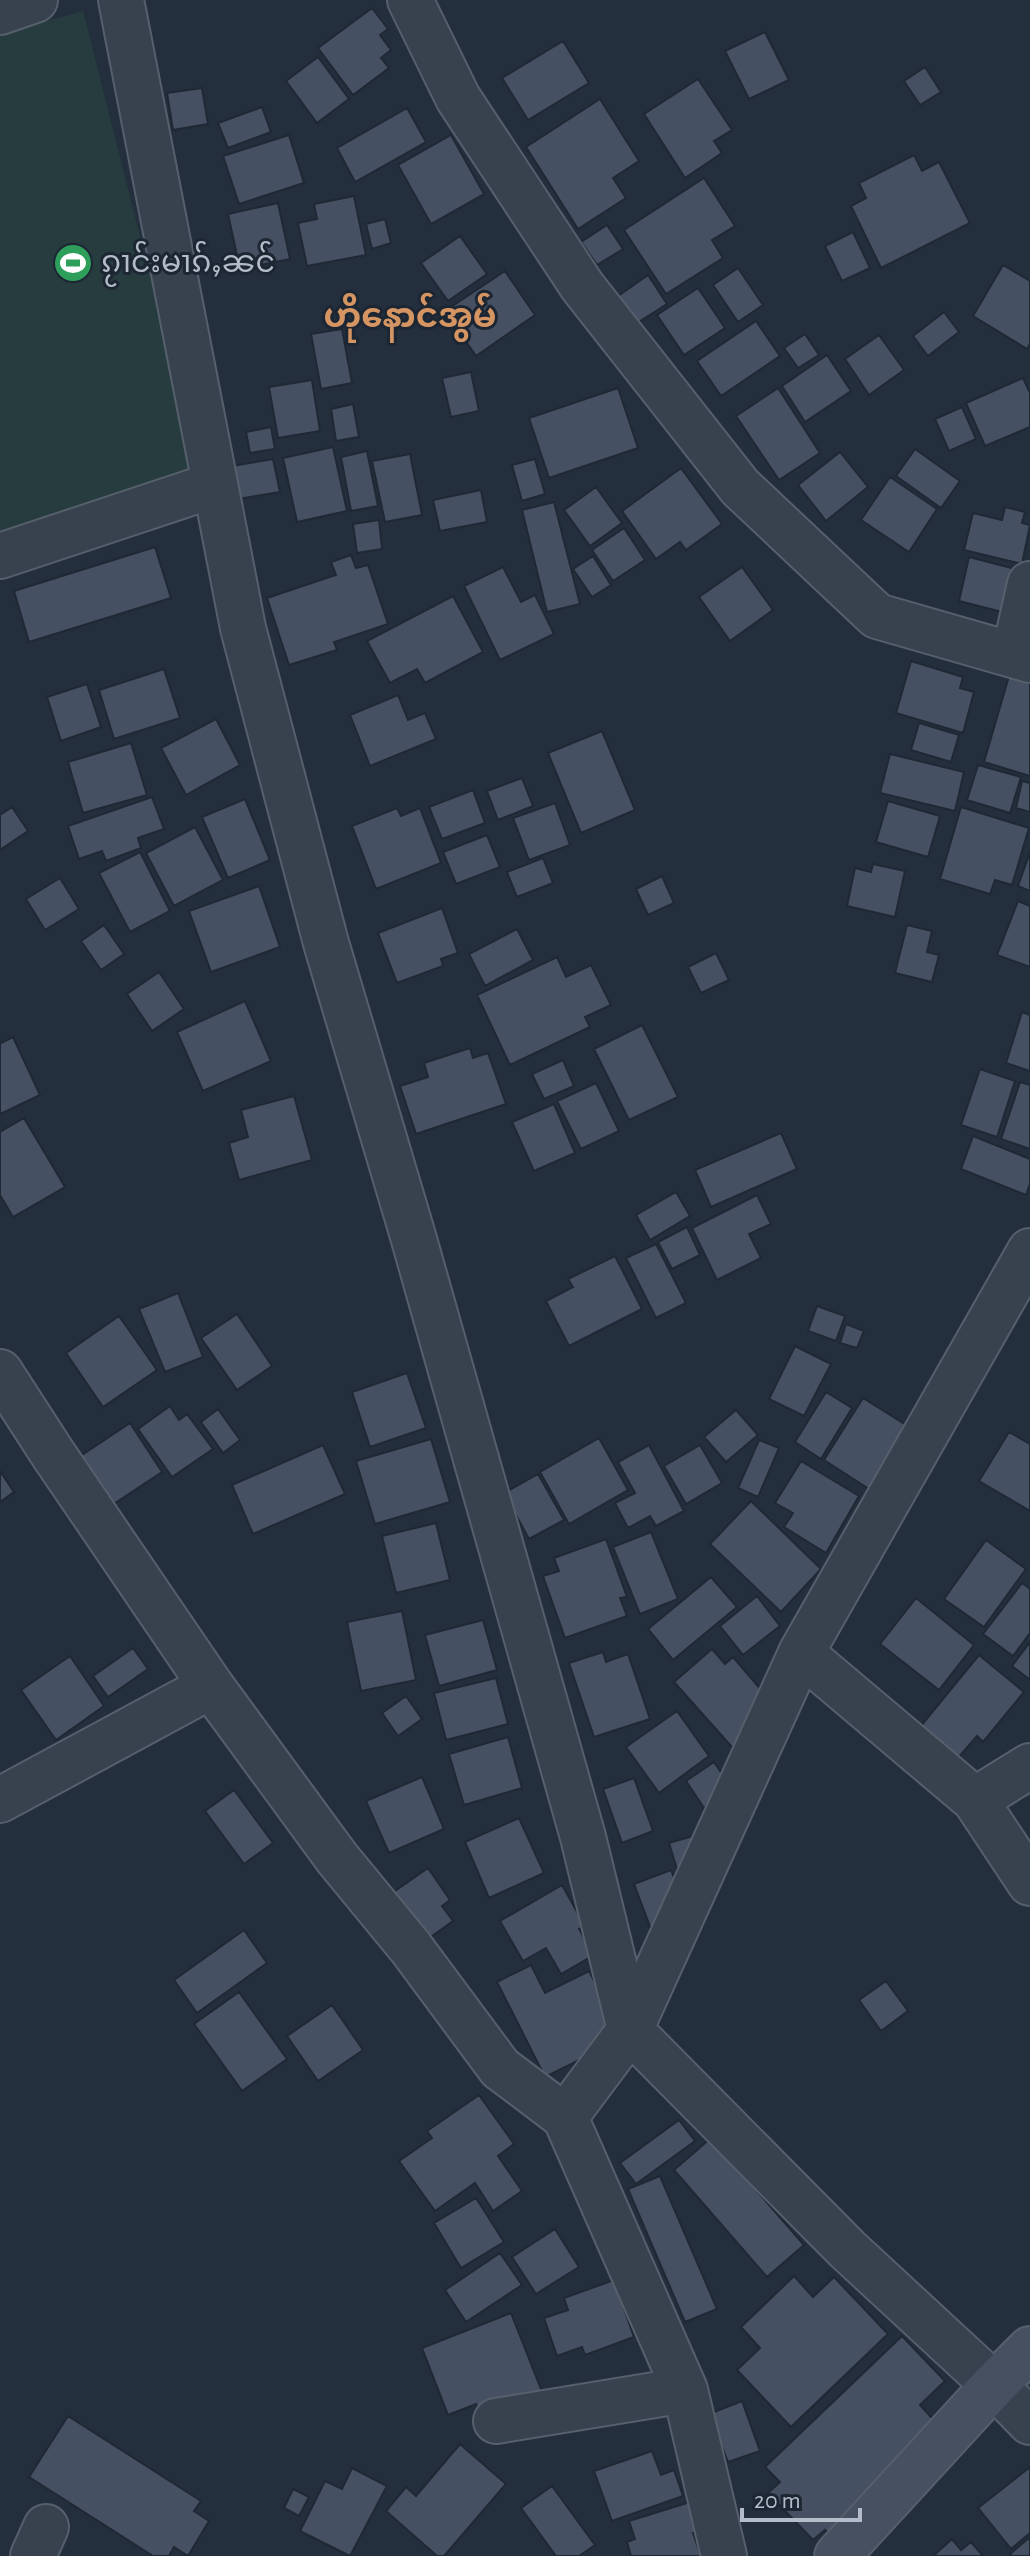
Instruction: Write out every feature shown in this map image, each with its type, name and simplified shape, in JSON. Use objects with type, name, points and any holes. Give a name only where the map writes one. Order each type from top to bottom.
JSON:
[{"type":"street","points":[[0,12],[35,0]]},
{"type":"street","points":[[121,0],[243,628],[326,943],[413,1236],[583,1837],[630,2030],[847,2249],[1030,2422]]},
{"type":"street","points":[[410,0],[458,98],[582,286],[740,487],[877,616],[1022,658],[1030,584]]},
{"type":"street","points":[[0,556],[214,485]]},
{"type":"street","points":[[565,2117],[630,2030],[801,1653],[1030,1251]]},
{"type":"street","points":[[0,1372],[211,1686],[337,1858],[411,1948],[500,2068],[565,2117],[685,2390],[724,2556]]},
{"type":"street","points":[[801,1653],[975,1800],[1030,1883]]},
{"type":"street","points":[[0,1800],[211,1686]]},
{"type":"street","points":[[975,1800],[1030,1766]]},
{"type":"street","points":[[837,2556],[1030,2349]]},
{"type":"street","points":[[496,2421],[685,2390]]},
{"type":"green space","name":"ၵႂၢင်းမၢၵ်ႇၼင်","points":[[83,11],[205,493],[0,560],[0,34]]},
{"type":"building","points":[[372,8],[388,29],[380,35],[391,50],[381,58],[389,68],[353,95],[318,48]]},
{"type":"building","points":[[765,32],[789,80],[749,99],[725,51]]},
{"type":"building","points":[[563,41],[589,83],[528,120],[502,78]]},
{"type":"building","points":[[318,57],[349,99],[317,123],[286,81]]},
{"type":"building","points":[[925,67],[941,92],[920,105],[904,81]]},
{"type":"building","points":[[698,79],[732,130],[714,141],[722,153],[685,178],[644,114]]},
{"type":"building","points":[[202,88],[208,124],[173,130],[167,93]]},
{"type":"building","points":[[600,99],[639,161],[613,178],[626,198],[578,229],[526,147]]},
{"type":"building","points":[[262,107],[271,132],[228,148],[218,123]]},
{"type":"building","points":[[407,108],[426,142],[355,182],[337,148]]},
{"type":"building","points":[[289,135],[304,183],[239,204],[223,156]]},
{"type":"building","points":[[451,135],[484,194],[431,224],[398,165]]},
{"type":"building","points":[[914,155],[922,171],[939,162],[970,223],[881,268],[851,206],[866,198],[859,183]]},
{"type":"building","points":[[704,178],[735,226],[712,240],[723,258],[666,294],[624,230]]},
{"type":"building","points":[[354,196],[366,255],[307,266],[298,223],[317,219],[314,204]]},
{"type":"building","points":[[278,203],[290,259],[240,269],[228,214]]},
{"type":"building","points":[[385,219],[391,243],[372,249],[366,224]]},
{"type":"building","points":[[607,225],[623,249],[597,265],[581,242]]},
{"type":"building","points":[[853,232],[870,268],[842,281],[825,246]]},
{"type":"building","points":[[460,236],[487,274],[448,301],[421,263]]},
{"type":"building","points":[[1003,265],[1030,281],[1030,344],[1027,349],[973,316]]},
{"type":"building","points":[[738,268],[763,305],[738,322],[713,285]]},
{"type":"building","points":[[505,271],[535,315],[476,356],[445,311]]},
{"type":"building","points":[[648,275],[667,304],[637,323],[618,296]]},
{"type":"building","points":[[698,288],[725,328],[684,355],[657,315]]},
{"type":"building","points":[[944,312],[959,332],[928,356],[913,336]]},
{"type":"building","points":[[756,321],[780,356],[721,396],[697,361]]},
{"type":"building","points":[[342,329],[352,383],[321,389],[311,334]]},
{"type":"building","points":[[805,334],[819,355],[798,368],[784,348]]},
{"type":"building","points":[[879,335],[904,370],[869,395],[845,359]]},
{"type":"building","points":[[827,355],[851,391],[805,422],[782,386]]},
{"type":"building","points":[[471,372],[479,411],[451,417],[442,378]]},
{"type":"building","points":[[1023,378],[1030,393],[1030,427],[985,446],[966,403]]},
{"type":"building","points":[[312,380],[320,431],[278,438],[269,387]]},
{"type":"building","points":[[618,388],[638,448],[549,478],[529,418]]},
{"type":"building","points":[[778,388],[820,453],[779,480],[736,416]]},
{"type":"building","points":[[353,404],[359,437],[336,441],[331,409]]},
{"type":"building","points":[[962,407],[976,439],[949,451],[935,419]]},
{"type":"building","points":[[271,427],[275,449],[250,453],[246,432]]},
{"type":"building","points":[[333,447],[347,511],[297,522],[283,458]]},
{"type":"building","points":[[915,449],[960,481],[941,508],[896,476]]},
{"type":"building","points":[[367,451],[378,506],[351,511],[341,457]]},
{"type":"building","points":[[840,452],[868,487],[826,521],[798,485]]},
{"type":"building","points":[[410,454],[422,515],[385,522],[372,461]]},
{"type":"building","points":[[273,459],[280,492],[238,499],[232,466]]},
{"type":"building","points":[[535,459],[545,494],[522,501],[512,465]]},
{"type":"building","points":[[681,468],[722,524],[686,550],[680,542],[656,559],[622,511]]},
{"type":"building","points":[[890,477],[937,509],[909,552],[861,520]]},
{"type":"building","points":[[596,487],[622,523],[590,546],[564,510]]},
{"type":"building","points":[[481,490],[487,522],[440,531],[433,500]]},
{"type":"building","points":[[554,502],[580,604],[547,612],[522,510]]},
{"type":"building","points":[[1005,507],[1025,512],[1022,523],[1030,525],[1022,564],[964,550],[973,513],[1002,520]]},
{"type":"building","points":[[379,520],[382,549],[357,553],[353,524]]},
{"type":"building","points":[[624,528],[645,560],[613,581],[592,550]]},
{"type":"building","points":[[155,547],[171,598],[29,642],[14,591]]},
{"type":"building","points":[[351,555],[356,568],[368,565],[388,624],[334,642],[337,650],[289,665],[267,598],[336,575],[331,562]]},
{"type":"building","points":[[593,556],[611,585],[592,597],[573,569]]},
{"type":"building","points":[[969,557],[1019,570],[1010,614],[959,601]]},
{"type":"building","points":[[503,567],[521,602],[535,595],[554,634],[500,660],[464,586]]},
{"type":"building","points":[[742,567],[773,610],[730,641],[699,597]]},
{"type":"building","points":[[453,596],[483,652],[425,683],[417,669],[390,683],[367,641]]},
{"type":"building","points":[[911,661],[963,677],[960,688],[974,692],[963,733],[896,713]]},
{"type":"building","points":[[164,669],[180,718],[114,739],[99,690]]},
{"type":"building","points":[[1009,676],[1030,683],[1030,776],[984,762]]},
{"type":"building","points":[[87,684],[101,727],[61,741],[47,697]]},
{"type":"building","points":[[398,695],[408,720],[425,713],[436,739],[370,766],[350,715]]},
{"type":"building","points":[[216,719],[240,765],[186,795],[161,748]]},
{"type":"building","points":[[919,723],[959,735],[951,762],[911,750]]},
{"type":"building","points":[[602,731],[635,810],[581,833],[548,753]]},
{"type":"building","points":[[131,743],[147,795],[83,813],[68,762]]},
{"type":"building","points":[[890,754],[964,772],[955,811],[880,793]]},
{"type":"building","points":[[978,765],[1021,777],[1010,813],[967,800]]},
{"type":"building","points":[[522,778],[533,806],[498,820],[487,791]]},
{"type":"building","points":[[1022,781],[1030,783],[1030,812],[1016,808]]},
{"type":"building","points":[[473,790],[485,823],[442,839],[429,807]]},
{"type":"building","points":[[152,797],[164,829],[138,838],[141,848],[106,861],[102,851],[79,859],[68,826]]},
{"type":"building","points":[[245,799],[270,860],[228,878],[202,817]]},
{"type":"building","points":[[888,801],[940,816],[928,857],[876,842]]},
{"type":"building","points":[[555,803],[570,845],[529,860],[513,818]]},
{"type":"building","points":[[12,807],[28,831],[0,850],[0,815]]},
{"type":"building","points":[[961,807],[1029,828],[1012,885],[995,880],[990,894],[940,879]]},
{"type":"building","points":[[397,808],[401,816],[420,808],[441,863],[376,889],[352,826]]},
{"type":"building","points":[[195,827],[223,880],[174,906],[146,853]]},
{"type":"building","points":[[487,835],[500,867],[456,884],[443,852]]},
{"type":"building","points":[[140,852],[170,911],[130,932],[99,873]]},
{"type":"building","points":[[1030,852],[1030,891],[1018,886]]},
{"type":"building","points":[[543,858],[553,883],[517,897],[507,872]]},
{"type":"building","points":[[873,864],[905,871],[895,917],[847,906],[855,868],[871,872]]},
{"type":"building","points":[[662,876],[674,903],[648,915],[636,889]]},
{"type":"building","points":[[60,878],[79,909],[45,930],[26,899]]},
{"type":"building","points":[[259,886],[280,947],[211,972],[189,911]]},
{"type":"building","points":[[1018,901],[1030,906],[1030,967],[997,955]]},
{"type":"building","points":[[442,908],[458,953],[441,959],[443,966],[397,983],[378,933]]},
{"type":"building","points":[[104,925],[124,954],[101,970],[81,941]]},
{"type":"building","points":[[907,925],[932,931],[927,952],[939,955],[932,982],[895,973]]},
{"type":"building","points":[[517,929],[533,960],[485,986],[469,954]]},
{"type":"building","points":[[716,953],[729,980],[701,993],[688,967]]},
{"type":"building","points":[[557,957],[566,977],[591,965],[611,1005],[585,1017],[590,1027],[510,1065],[477,995]]},
{"type":"building","points":[[159,972],[184,1009],[152,1031],[127,994]]},
{"type":"building","points":[[245,1001],[271,1061],[203,1091],[177,1032]]},
{"type":"building","points":[[1022,1012],[1030,1015],[1030,1071],[1006,1063]]},
{"type":"building","points":[[642,1025],[678,1097],[629,1120],[594,1049]]},
{"type":"building","points":[[13,1037],[40,1095],[0,1114],[0,1040],[1,1043]]},
{"type":"building","points":[[470,1048],[473,1058],[488,1053],[506,1104],[416,1134],[400,1086],[428,1077],[424,1063]]},
{"type":"building","points":[[563,1060],[574,1086],[544,1099],[532,1074]]},
{"type":"building","points":[[980,1069],[1015,1081],[997,1137],[961,1125]]},
{"type":"building","points":[[1020,1082],[1030,1085],[1030,1149],[1001,1139]]},
{"type":"building","points":[[596,1083],[619,1131],[581,1149],[557,1101]]},
{"type":"building","points":[[294,1096],[312,1160],[239,1180],[229,1143],[248,1137],[241,1110]]},
{"type":"building","points":[[554,1104],[575,1153],[534,1171],[512,1122]]},
{"type":"building","points":[[24,1118],[65,1187],[13,1217],[0,1195],[0,1132]]},
{"type":"building","points":[[781,1133],[797,1169],[711,1207],[695,1170]]},
{"type":"building","points":[[973,1136],[1030,1159],[1030,1184],[1026,1195],[961,1169]]},
{"type":"building","points":[[676,1192],[690,1216],[650,1240],[636,1215]]},
{"type":"building","points":[[757,1195],[771,1224],[749,1234],[761,1258],[717,1280],[692,1228]]},
{"type":"building","points":[[687,1227],[700,1255],[672,1269],[658,1242]]},
{"type":"building","points":[[656,1244],[686,1303],[656,1318],[626,1258]]},
{"type":"building","points":[[615,1256],[642,1309],[569,1346],[546,1301],[573,1287],[568,1279]]},
{"type":"building","points":[[178,1293],[203,1357],[165,1372],[139,1309]]},
{"type":"building","points":[[817,1306],[845,1316],[836,1341],[808,1331]]},
{"type":"building","points":[[237,1314],[272,1366],[237,1390],[201,1338]]},
{"type":"building","points":[[119,1316],[157,1370],[103,1407],[66,1353]]},
{"type":"building","points":[[846,1324],[864,1331],[857,1348],[840,1343]]},
{"type":"building","points":[[795,1346],[831,1364],[804,1416],[769,1399]]},
{"type":"building","points":[[407,1373],[426,1428],[370,1447],[352,1392]]},
{"type":"building","points":[[826,1392],[852,1408],[821,1459],[795,1442]]},
{"type":"building","points":[[863,1398],[922,1435],[883,1498],[824,1460]]},
{"type":"building","points":[[170,1406],[179,1420],[187,1414],[213,1449],[172,1477],[138,1429]]},
{"type":"building","points":[[218,1409],[240,1440],[223,1453],[201,1422]]},
{"type":"building","points":[[736,1410],[758,1435],[726,1462],[704,1437]]},
{"type":"building","points":[[130,1423],[162,1472],[103,1511],[70,1463]]},
{"type":"building","points":[[1009,1432],[1030,1444],[1030,1511],[979,1481]]},
{"type":"building","points":[[599,1438],[628,1490],[569,1524],[540,1472]]},
{"type":"building","points":[[431,1439],[450,1502],[375,1524],[356,1461]]},
{"type":"building","points":[[759,1440],[779,1448],[758,1497],[738,1488]]},
{"type":"building","points":[[323,1445],[345,1494],[253,1534],[232,1485]]},
{"type":"building","points":[[649,1445],[684,1511],[656,1526],[650,1516],[628,1528],[615,1503],[635,1493],[618,1462]]},
{"type":"building","points":[[700,1445],[722,1483],[686,1504],[664,1466]]},
{"type":"building","points":[[801,1461],[859,1496],[826,1553],[784,1527],[793,1513],[775,1503]]},
{"type":"building","points":[[0,1471],[14,1492],[0,1502]]},
{"type":"building","points":[[538,1474],[564,1520],[529,1539],[504,1493]]},
{"type":"building","points":[[751,1501],[821,1569],[781,1612],[710,1544]]},
{"type":"building","points":[[436,1523],[450,1580],[396,1593],[382,1536]]},
{"type":"building","points":[[651,1532],[678,1599],[640,1614],[613,1547]]},
{"type":"building","points":[[606,1539],[627,1597],[620,1598],[627,1616],[565,1638],[543,1576],[559,1571],[554,1558]]},
{"type":"building","points":[[986,1540],[1026,1569],[984,1627],[944,1599]]},
{"type":"building","points":[[711,1577],[737,1607],[673,1660],[648,1629]]},
{"type":"building","points":[[1022,1583],[1030,1589],[1030,1633],[1013,1656],[983,1634]]},
{"type":"building","points":[[757,1596],[780,1626],[743,1655],[720,1626]]},
{"type":"building","points":[[916,1598],[974,1645],[939,1690],[880,1644]]},
{"type":"building","points":[[402,1611],[416,1680],[361,1691],[347,1622]]},
{"type":"building","points":[[483,1620],[497,1670],[439,1686],[425,1635]]},
{"type":"building","points":[[1030,1642],[1030,1680],[1012,1666]]},
{"type":"building","points":[[133,1648],[148,1669],[108,1697],[93,1676]]},
{"type":"building","points":[[712,1649],[725,1664],[733,1657],[768,1698],[739,1755],[674,1682]]},
{"type":"building","points":[[603,1652],[606,1662],[628,1654],[650,1719],[594,1737],[569,1663]]},
{"type":"building","points":[[979,1655],[1024,1692],[983,1742],[977,1736],[958,1758],[920,1727]]},
{"type":"building","points":[[70,1656],[104,1706],[56,1740],[21,1690]]},
{"type":"building","points":[[496,1678],[508,1724],[446,1740],[434,1693]]},
{"type":"building","points":[[406,1696],[422,1719],[398,1736],[382,1713]]},
{"type":"building","points":[[677,1711],[709,1756],[659,1793],[626,1747]]},
{"type":"building","points":[[508,1737],[522,1788],[464,1805],[449,1754]]},
{"type":"building","points":[[714,1762],[732,1789],[704,1808],[686,1781]]},
{"type":"building","points":[[422,1777],[444,1829],[389,1853],[366,1801]]},
{"type":"building","points":[[634,1778],[653,1831],[622,1843],[603,1789]]},
{"type":"building","points":[[234,1790],[273,1843],[244,1864],[205,1811]]},
{"type":"building","points":[[519,1818],[544,1873],[489,1898],[465,1842]]},
{"type":"building","points":[[693,1836],[710,1892],[686,1899],[669,1843]]},
{"type":"building","points":[[428,1868],[450,1900],[442,1906],[453,1921],[425,1941],[392,1893]]},
{"type":"building","points":[[671,1870],[691,1923],[654,1937],[634,1884]]},
{"type":"building","points":[[562,1885],[585,1926],[579,1929],[594,1955],[561,1974],[546,1948],[523,1961],[500,1921]]},
{"type":"building","points":[[244,1930],[267,1963],[197,2013],[174,1980]]},
{"type":"building","points":[[531,1965],[545,1993],[589,1971],[624,2038],[545,2077],[497,1982]]},
{"type":"building","points":[[886,1981],[908,2011],[881,2031],[859,2000]]},
{"type":"building","points":[[239,1992],[287,2059],[242,2091],[194,2024]]},
{"type":"building","points":[[332,2005],[363,2050],[318,2081],[287,2036]]},
{"type":"building","points":[[479,2095],[514,2144],[498,2156],[522,2191],[493,2211],[475,2183],[435,2211],[399,2161],[432,2138],[427,2131]]},
{"type":"building","points":[[679,2120],[695,2141],[636,2184],[620,2163]]},
{"type":"building","points":[[711,2138],[804,2245],[767,2277],[674,2170]]},
{"type":"building","points":[[660,2176],[717,2309],[685,2322],[628,2189]]},
{"type":"building","points":[[476,2198],[504,2242],[461,2268],[434,2223]]},
{"type":"building","points":[[555,2229],[579,2267],[536,2294],[512,2257]]},
{"type":"building","points":[[500,2253],[522,2285],[466,2322],[445,2290]]},
{"type":"building","points":[[794,2276],[813,2297],[834,2277],[888,2334],[791,2427],[737,2370],[760,2348],[741,2327]]},
{"type":"building","points":[[614,2280],[634,2337],[585,2355],[582,2347],[557,2356],[544,2318],[568,2310],[564,2298]]},
{"type":"building","points":[[511,2313],[548,2407],[480,2414],[476,2404],[448,2415],[422,2348]]},
{"type":"building","points":[[902,2336],[945,2381],[920,2405],[943,2430],[831,2537],[825,2530],[813,2540],[768,2493],[780,2482],[765,2467]]},
{"type":"building","points":[[742,2401],[760,2451],[728,2462],[709,2414]]},
{"type":"building","points":[[68,2416],[201,2501],[194,2511],[209,2521],[188,2556],[174,2547],[169,2556],[153,2556],[29,2477]]},
{"type":"building","points":[[460,2444],[506,2484],[444,2556],[437,2556],[386,2511],[406,2487],[416,2496]]},
{"type":"building","points":[[652,2451],[661,2475],[674,2470],[683,2496],[612,2521],[594,2471]]},
{"type":"building","points":[[1030,2467],[1030,2533],[1011,2549],[978,2508]]},
{"type":"building","points":[[352,2468],[387,2486],[350,2556],[300,2531],[325,2481],[342,2489]]},
{"type":"building","points":[[552,2486],[595,2545],[579,2556],[556,2556],[521,2508]]},
{"type":"building","points":[[293,2489],[309,2497],[299,2516],[284,2508]]},
{"type":"building","points":[[690,2502],[699,2532],[693,2533],[701,2556],[631,2556],[627,2542],[635,2539],[629,2521]]},
{"type":"building","points":[[1030,2537],[1030,2556],[1010,2554]]},
{"type":"building","points":[[952,2539],[961,2550],[971,2542],[983,2556],[933,2556]]},
{"type":"place","name":"ၵႂၢင်းမၢၵ်ႇၼင်","points":[[73,263]]},
{"type":"district","name":"ဟိုနောင်အွမ်","points":[[410,317]]}]
